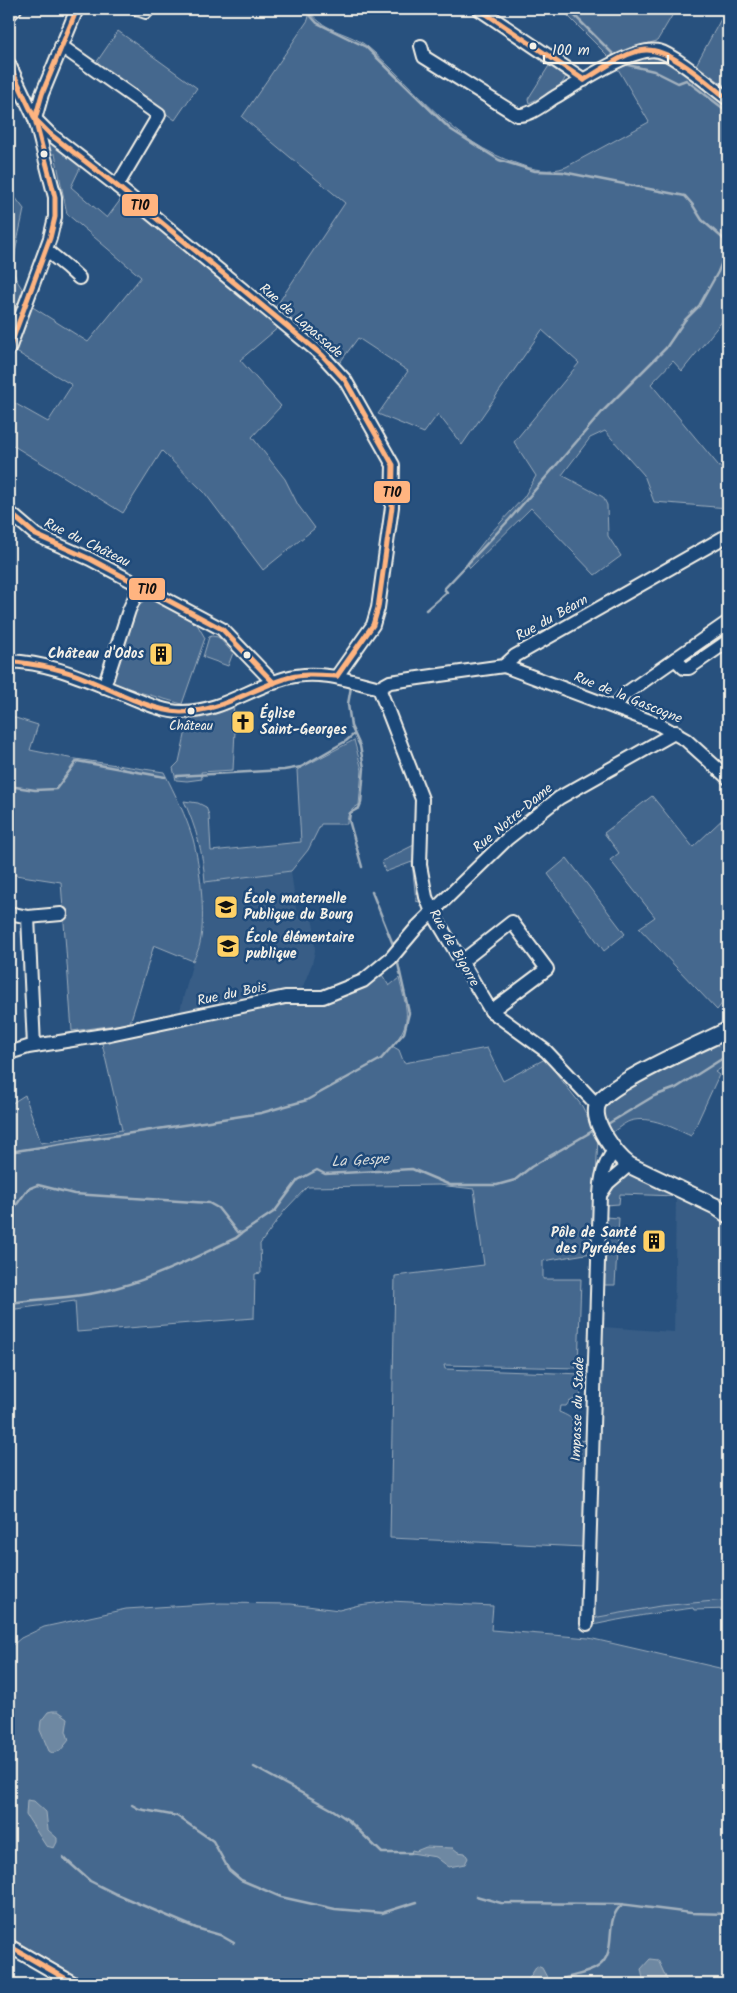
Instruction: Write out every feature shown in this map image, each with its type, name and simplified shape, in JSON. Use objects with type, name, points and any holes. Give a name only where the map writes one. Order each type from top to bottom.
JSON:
[{"type":"main road","points":[[728,1030],[625,1080],[606,1094],[597,1112],[605,1136],[614,1151],[629,1165],[715,1206],[728,1215]]},
{"type":"street","points":[[9,14],[15,9]]},
{"type":"street","points":[[35,118],[42,94],[77,9]]},
{"type":"street","points":[[137,9],[146,12],[148,9]]},
{"type":"street","points":[[479,9],[584,80]]},
{"type":"street","points":[[61,46],[159,115],[117,186]]},
{"type":"street","points":[[421,46],[424,57],[517,115],[528,113],[626,57],[646,50],[660,51],[672,58],[728,99]]},
{"type":"street","points":[[9,64],[35,118],[55,197],[55,217],[46,250],[9,348]]},
{"type":"street","name":"Rue de Lapassade","points":[[35,118],[50,134],[117,186],[322,355],[345,380],[393,465],[392,507],[378,608],[373,624],[337,676]]},
{"type":"street","points":[[46,250],[79,278]]},
{"type":"street","name":"Rue du Château","points":[[9,512],[36,536],[90,559],[222,629],[274,683]]},
{"type":"street","name":"Rue du Béarn","points":[[379,688],[390,682],[504,666],[515,656],[728,535]]},
{"type":"street","points":[[104,687],[129,610],[140,586]]},
{"type":"street","points":[[616,708],[625,694],[728,622]]},
{"type":"street","points":[[675,659],[684,668],[690,668],[728,641]]},
{"type":"street","points":[[9,661],[32,662],[48,666],[153,706],[179,712],[210,709],[286,678],[312,674],[337,676],[379,688]]},
{"type":"street","name":"Rue de la Gascogne","points":[[504,666],[676,732],[728,778]]},
{"type":"street","name":"Rue de Bigorre","points":[[379,688],[422,799],[420,865],[426,897],[432,912],[492,1011],[546,1051],[597,1112]]},
{"type":"street","name":"Rue Notre-Dame","points":[[432,912],[507,839],[559,798],[676,732]]},
{"type":"street","name":"Rue du Bois","points":[[9,1053],[34,1046],[110,1034],[285,997],[322,997],[362,981],[392,958],[432,912]]},
{"type":"street","points":[[9,914],[28,917],[61,914]]},
{"type":"street","points":[[28,917],[34,1046]]},
{"type":"street","points":[[461,962],[512,922],[547,969],[492,1011]]},
{"type":"street","name":"Impasse du Stade","points":[[587,1624],[600,1195],[603,1170],[607,1160],[614,1151]]},
{"type":"street","points":[[600,1195],[608,1182],[629,1165]]},
{"type":"street","points":[[9,1946],[75,1984]]},
{"type":"shaded area","points":[[561,9],[676,9],[657,41],[638,46],[611,59]]},
{"type":"shaded area","points":[[310,12],[323,24],[354,38],[368,47],[437,113],[473,142],[494,154],[530,168],[548,170],[566,167],[649,122],[618,69],[640,58],[656,59],[678,69],[728,107],[728,314],[682,371],[673,361],[651,384],[728,477],[728,508],[654,502],[644,475],[605,431],[590,438],[562,475],[603,497],[607,505],[608,536],[621,556],[595,575],[531,508],[470,568],[467,563],[489,535],[524,497],[536,476],[514,442],[579,363],[542,330],[462,445],[438,414],[424,433],[378,414],[408,371],[358,338],[332,373],[305,346],[279,327],[240,360],[281,406],[252,437],[285,479],[298,505],[315,528],[263,570],[204,492],[162,451],[123,513],[9,443],[9,400],[48,422],[72,385],[13,350],[31,306],[88,342],[141,277],[67,214],[55,154],[49,154],[48,147],[50,142],[82,164],[71,187],[107,218],[124,195],[230,289],[269,317],[345,203],[242,117],[308,20]]},
{"type":"shaded area","points":[[721,19],[728,24],[728,88],[696,65]]},
{"type":"shaded area","points":[[118,31],[197,88],[175,120],[96,63]]},
{"type":"shaded area","points":[[552,61],[566,75],[564,80],[556,89],[529,103],[528,99]]},
{"type":"shaded area","points":[[9,189],[24,209],[15,251],[14,273],[24,291],[17,309],[9,303]]},
{"type":"shaded area","points":[[153,597],[194,619],[205,638],[182,704],[114,685],[110,679],[136,607]]},
{"type":"shaded area","points":[[209,637],[218,637],[233,653],[228,666],[203,657]]},
{"type":"shaded area","points":[[234,704],[232,730],[235,731],[233,770],[201,772],[202,779],[176,780],[173,768],[179,762],[189,717]]},
{"type":"shaded area","points":[[9,716],[38,725],[30,750],[69,758],[164,772],[187,822],[196,850],[200,876],[202,932],[199,948],[193,961],[154,945],[130,1023],[72,1031],[61,882],[9,874]]},
{"type":"shaded area","points":[[354,740],[362,770],[359,805],[350,813],[347,824],[321,824],[308,850],[291,871],[205,882],[203,860],[198,840],[184,801],[198,803],[206,807],[209,815],[211,851],[301,842],[297,770]]},
{"type":"shaded area","points":[[652,796],[693,847],[728,814],[728,996],[717,1010],[639,928],[655,917],[610,860],[619,853],[604,833]]},
{"type":"shaded area","points":[[414,845],[421,899],[419,902],[416,901],[412,862],[385,872],[382,861]]},
{"type":"shaded area","points":[[567,858],[625,934],[604,951],[548,874]]},
{"type":"shaded area","points":[[291,871],[297,916],[310,912],[314,927],[315,951],[301,991],[179,1014],[193,961],[200,944],[203,925],[200,882]]},
{"type":"shaded area","points":[[381,973],[389,986],[399,978],[406,1006],[406,1021],[399,1037],[392,1046],[399,1050],[404,1063],[487,1048],[503,1081],[545,1059],[582,1106],[598,1138],[592,1253],[543,1261],[543,1279],[581,1279],[578,1368],[444,1365],[445,1369],[583,1374],[584,1387],[580,1396],[569,1402],[566,1406],[560,1406],[559,1412],[574,1422],[575,1440],[588,1441],[584,1547],[390,1538],[395,1276],[484,1265],[474,1189],[439,1185],[307,1187],[285,1210],[260,1244],[261,1273],[255,1274],[254,1318],[77,1332],[75,1301],[9,1310],[9,1105],[25,1095],[41,1143],[122,1130],[101,1039],[305,1001]]},
{"type":"shaded area","points":[[728,1037],[728,1064],[715,1072],[719,1075],[691,1136],[662,1123],[646,1120],[630,1121],[610,1134],[604,1121],[603,1107],[618,1093]]},
{"type":"shaded area","points":[[633,1173],[676,1191],[676,1196],[620,1194],[619,1204],[605,1205],[614,1185],[622,1178]]},
{"type":"shaded area","points":[[678,1179],[728,1206],[728,1597],[725,1600],[660,1606],[593,1618],[603,1327],[674,1332],[676,1196]]},
{"type":"shaded area","points":[[605,1217],[619,1218],[615,1285],[603,1285]]},
{"type":"shaded area","points":[[727,1597],[728,1609],[694,1610],[693,1608],[593,1625],[593,1618],[660,1606],[725,1600]]},
{"type":"shaded area","points":[[390,1601],[493,1606],[491,1630],[589,1638],[728,1670],[728,1984],[89,1984],[9,1937],[9,1648],[21,1638],[44,1627],[126,1609],[220,1603],[291,1604],[339,1610]]},
{"type":"shaded area","points":[[58,1711],[68,1718],[66,1731],[69,1740],[60,1751],[52,1753],[49,1751],[40,1730],[41,1721],[48,1712]]},
{"type":"shaded area","points":[[27,1800],[34,1801],[46,1812],[48,1830],[57,1838],[54,1848],[46,1846],[26,1815]]},
{"type":"shaded area","points":[[426,1847],[453,1848],[458,1852],[465,1853],[468,1858],[465,1864],[449,1867],[436,1857],[411,1853],[412,1850],[416,1851]]},
{"type":"shaded area","points":[[650,1959],[658,1960],[669,1984],[644,1984],[641,1969]]},
{"type":"shaded area","points":[[537,1966],[542,1968],[549,1981],[546,1984],[506,1984],[528,1980]]},
{"type":"waterway","points":[[568,9],[613,54]]},
{"type":"waterway","points":[[309,14],[317,23],[366,47],[450,129],[499,160],[535,171],[563,172],[685,196],[702,220],[728,243]]},
{"type":"waterway","points":[[628,65],[654,71],[678,83],[686,80],[728,112]]},
{"type":"waterway","points":[[426,610],[447,592],[444,589],[509,520],[603,411],[666,348],[685,320],[699,306],[718,272],[728,247]]},
{"type":"waterway","points":[[351,687],[348,704],[351,726],[360,746],[364,768],[361,803],[359,808],[350,813],[349,820],[362,867]]},
{"type":"waterway","points":[[177,776],[284,770],[301,767],[353,735]]},
{"type":"waterway","points":[[9,786],[35,790],[56,789],[77,761],[165,777]]},
{"type":"waterway","points":[[372,892],[394,947]]},
{"type":"waterway","points":[[9,1152],[261,1113],[307,1100],[381,1059],[404,1033],[409,1013],[397,959]]},
{"type":"waterway","name":"La Gespe","points":[[606,1125],[654,1096],[676,1088],[728,1055]]},
{"type":"waterway","name":"La Gespe","points":[[9,1215],[28,1189],[38,1185],[74,1194],[209,1203],[218,1208],[237,1232],[242,1233],[275,1211],[298,1180],[317,1170],[325,1174],[412,1169],[450,1185],[497,1185],[515,1180],[531,1167],[596,1129]]},
{"type":"waterway","points":[[9,1303],[106,1291],[179,1265],[236,1238],[242,1233]]},
{"type":"waterway","points":[[254,1767],[348,1820],[382,1853],[411,1853]]},
{"type":"waterway","points":[[132,1805],[139,1809],[177,1816],[213,1841],[229,1870],[241,1880],[281,1897],[335,1909],[382,1913],[417,1902]]},
{"type":"waterway","points":[[63,1857],[90,1881],[196,1928],[220,1935],[234,1943]]},
{"type":"waterway","points":[[476,1896],[501,1903],[620,1904],[691,1913],[728,1914]]},
{"type":"waterway","points":[[558,1980],[590,1971],[599,1966],[605,1959],[610,1944],[613,1918],[623,1904]]},
{"type":"waterway","points":[[380,1979],[407,1984]]},
{"type":"transit line","name":"T10","points":[[9,349],[50,238],[55,217],[55,197],[35,119],[42,94],[77,9]]},
{"type":"transit line","name":"T10","points":[[479,9],[584,80]]},
{"type":"transit line","name":"T10","points":[[584,80],[630,54],[646,50],[656,51],[689,68],[728,99]]},
{"type":"transit line","name":"T10","points":[[9,64],[35,119],[50,134],[117,186],[322,355],[345,380],[393,465],[392,507],[378,608],[373,625],[337,676]]},
{"type":"transit line","name":"T10","points":[[9,512],[36,535],[90,559],[222,629],[274,683]]},
{"type":"transit line","name":"T10","points":[[9,661],[68,672],[141,703],[168,711],[180,712],[207,709],[220,705],[290,677],[310,675],[337,676]]},
{"type":"transit line","name":"T10","points":[[9,1946],[75,1984]]},
{"type":"place","name":"Château d'Odos","points":[[161,654]]},
{"type":"place","name":"Château","points":[[191,711]]},
{"type":"place","name":"Église Saint-Georges","points":[[243,722]]},
{"type":"place","name":"École maternelle Publique du Bourg","points":[[226,907]]},
{"type":"place","name":"École élémentaire publique","points":[[228,946]]},
{"type":"place","name":"Pôle de Santé des Pyrénées","points":[[654,1241]]}]
